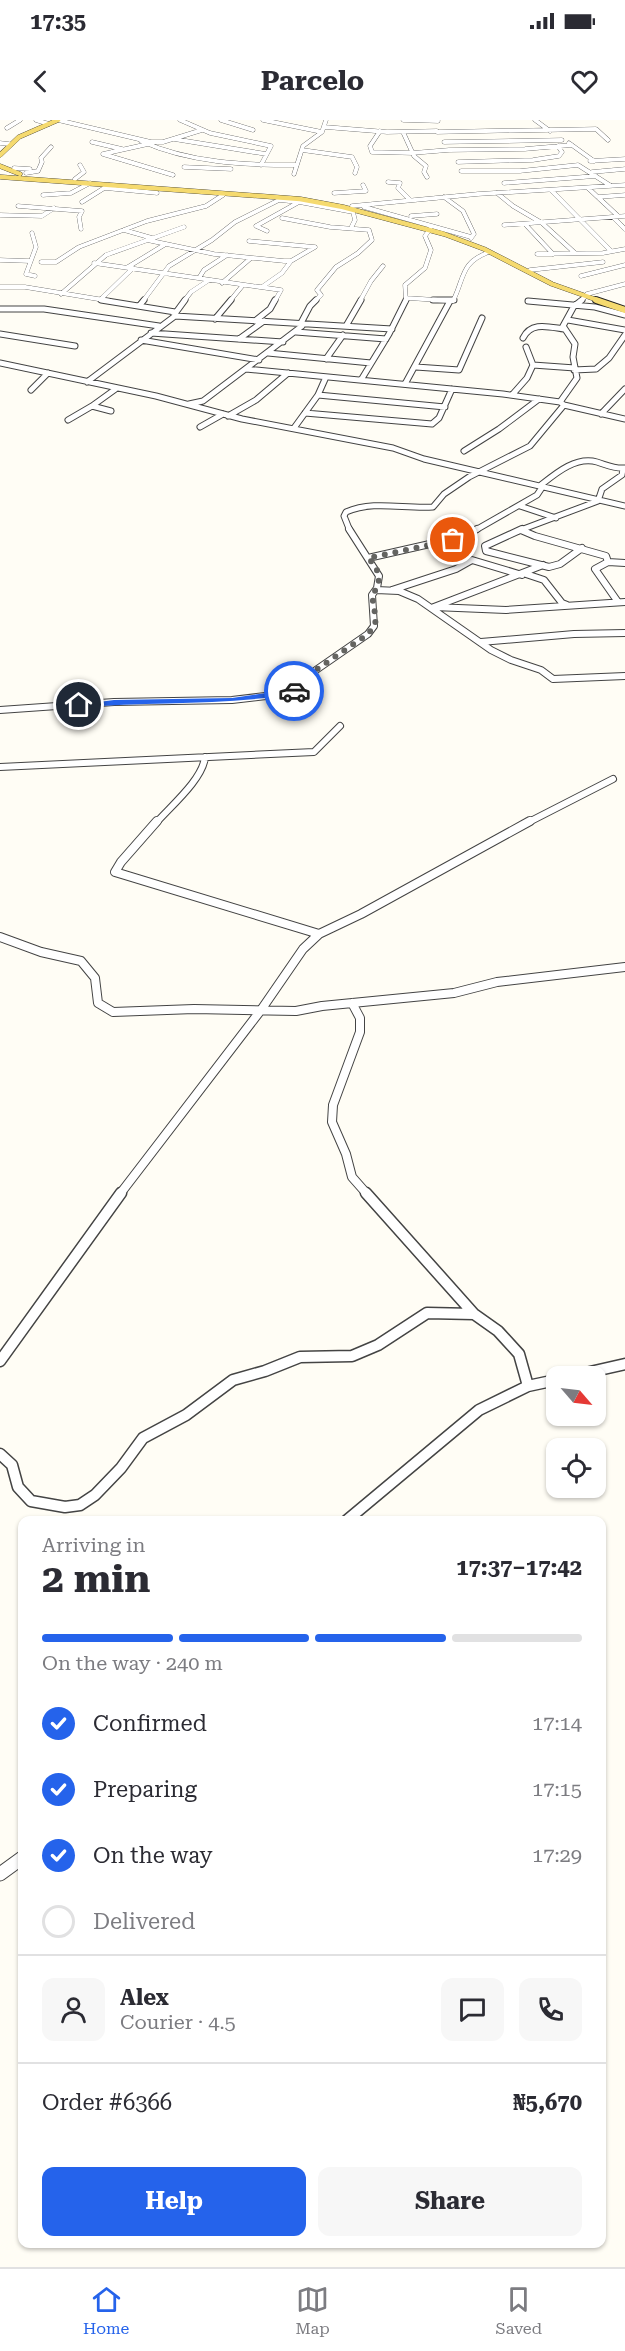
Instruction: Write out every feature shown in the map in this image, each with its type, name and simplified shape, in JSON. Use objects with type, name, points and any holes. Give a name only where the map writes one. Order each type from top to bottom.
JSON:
[{"type":"main road","points":[[1,152],[19,136],[62,120]]},
{"type":"main road","points":[[0,166],[25,176],[107,186],[317,202],[368,212],[430,229],[489,252],[540,279],[624,308]]},
{"type":"main road","points":[[1,175],[75,179],[163,189],[297,197],[353,205],[404,218],[469,239],[586,296]]},
{"type":"street","points":[[7,128],[19,120]]},
{"type":"street","points":[[36,120],[49,124]]},
{"type":"street","points":[[62,120],[141,141],[178,154],[218,161],[297,166]]},
{"type":"street","points":[[174,120],[204,129],[202,130]]},
{"type":"street","points":[[221,120],[253,130]]},
{"type":"street","points":[[229,124],[243,120]]},
{"type":"street","points":[[263,120],[322,132]]},
{"type":"street","points":[[294,174],[308,141],[322,132],[326,120]]},
{"type":"street","points":[[403,120],[438,121],[437,132],[458,162],[465,178]]},
{"type":"street","points":[[535,120],[594,161]]},
{"type":"street","points":[[325,127],[403,132],[598,130],[608,140]]},
{"type":"street","points":[[141,141],[159,142],[202,130],[271,146],[261,165]]},
{"type":"street","points":[[380,131],[370,146],[370,152],[412,153],[572,145]]},
{"type":"street","points":[[403,132],[412,153],[426,166],[424,172],[427,177]]},
{"type":"street","points":[[174,139],[266,154]]},
{"type":"street","points":[[444,142],[564,140]]},
{"type":"street","points":[[92,142],[124,149]]},
{"type":"street","points":[[0,143],[9,144]]},
{"type":"street","points":[[148,144],[101,155],[148,170],[173,175]]},
{"type":"street","points":[[458,162],[559,156],[562,152],[558,146]]},
{"type":"street","points":[[25,176],[38,171],[42,162],[41,158],[51,147]]},
{"type":"street","points":[[304,151],[352,157],[357,167],[355,173]]},
{"type":"street","points":[[579,163],[586,156]]},
{"type":"street","points":[[506,160],[520,171]]},
{"type":"street","points":[[461,171],[520,171],[594,161],[625,160]]},
{"type":"street","points":[[579,163],[611,186]]},
{"type":"street","points":[[75,179],[84,172],[80,165]]},
{"type":"street","points":[[184,167],[261,170],[297,166]]},
{"type":"street","points":[[14,168],[30,169],[25,176]]},
{"type":"street","points":[[504,183],[625,169]]},
{"type":"street","points":[[526,181],[537,191]]},
{"type":"street","points":[[388,182],[400,183],[398,188],[410,200]]},
{"type":"street","points":[[43,195],[71,193],[90,183]]},
{"type":"street","points":[[341,204],[334,190],[366,191],[363,185]]},
{"type":"street","points":[[353,205],[625,185]]},
{"type":"street","points":[[82,202],[107,186],[157,193]]},
{"type":"street","points":[[588,188],[625,229]]},
{"type":"street","points":[[124,198],[134,190]]},
{"type":"street","points":[[551,190],[610,251]]},
{"type":"street","points":[[497,193],[513,206],[542,223],[575,254]]},
{"type":"street","points":[[41,262],[56,262],[73,250],[159,218],[201,208],[223,195]]},
{"type":"street","points":[[598,197],[625,195]]},
{"type":"street","points":[[353,205],[406,217],[469,239],[474,234],[464,211],[444,197]]},
{"type":"street","points":[[139,306],[163,273],[176,261],[212,240],[235,222],[277,200],[353,212],[355,220],[352,226]]},
{"type":"street","points":[[267,231],[258,229],[256,226],[299,202]]},
{"type":"street","points":[[18,206],[82,211],[79,217],[81,229]]},
{"type":"street","points":[[0,214],[42,216],[54,208]]},
{"type":"street","points":[[406,217],[437,214]]},
{"type":"street","points":[[504,225],[625,216]]},
{"type":"street","points":[[187,404],[203,401],[303,326],[301,323],[310,306],[321,295],[317,290],[336,267],[372,241],[369,229],[352,226],[348,228],[321,226],[282,218]]},
{"type":"street","points":[[525,224],[554,254]]},
{"type":"street","points":[[61,294],[94,263],[111,253],[184,227]]},
{"type":"street","points":[[407,298],[404,292],[405,285],[424,268],[430,255],[431,250],[424,236],[430,229]]},
{"type":"street","points":[[124,230],[164,245],[227,255],[291,261]]},
{"type":"street","points":[[32,233],[36,247],[29,261],[26,275],[35,276]]},
{"type":"street","points":[[249,241],[315,247],[291,261],[282,273],[262,287]]},
{"type":"street","points":[[101,299],[131,267],[164,245]]},
{"type":"street","points":[[537,254],[591,254],[625,249]]},
{"type":"street","points":[[407,298],[454,300],[464,266],[489,252]]},
{"type":"street","points":[[591,254],[625,272]]},
{"type":"street","points":[[199,278],[204,270],[227,255]]},
{"type":"street","points":[[222,282],[251,258]]},
{"type":"street","points":[[0,260],[29,261]]},
{"type":"street","points":[[530,270],[603,262]]},
{"type":"street","points":[[94,263],[281,290],[270,309],[255,321]]},
{"type":"street","points":[[581,276],[625,265]]},
{"type":"street","points":[[346,326],[363,297],[368,281],[383,266]]},
{"type":"street","points":[[87,382],[175,314],[191,292],[209,280]]},
{"type":"street","points":[[564,329],[574,306],[586,296],[625,284]]},
{"type":"street","points":[[215,319],[243,285]]},
{"type":"street","points":[[0,287],[25,287],[215,319],[392,329]]},
{"type":"street","points":[[361,380],[392,329],[407,298]]},
{"type":"street","points":[[405,384],[416,368],[450,301]]},
{"type":"street","points":[[528,301],[594,308],[625,315]]},
{"type":"street","points":[[0,309],[44,309],[159,326]]},
{"type":"street","points":[[416,368],[461,369],[482,318]]},
{"type":"street","points":[[568,320],[625,330]]},
{"type":"street","points":[[239,339],[264,321]]},
{"type":"street","points":[[524,338],[526,331],[534,326],[564,329]]},
{"type":"street","points":[[379,589],[379,575],[376,566],[355,542],[344,519],[346,512],[357,507],[371,505],[433,507],[444,495],[530,446],[576,382],[574,344],[564,329]]},
{"type":"street","points":[[296,332],[386,339]]},
{"type":"street","points":[[151,333],[283,342]]},
{"type":"street","points":[[0,334],[75,346]]},
{"type":"street","points":[[326,359],[343,335]]},
{"type":"street","points":[[533,364],[595,370],[622,346],[625,335]]},
{"type":"street","points":[[141,340],[259,360]]},
{"type":"street","points":[[512,395],[527,378],[533,364],[526,347]]},
{"type":"street","points":[[268,353],[371,363]]},
{"type":"street","points":[[0,363],[187,404],[226,415],[393,448],[419,458],[625,506]]},
{"type":"street","points":[[246,369],[512,395],[625,419]]},
{"type":"street","points":[[31,390],[48,373]]},
{"type":"street","points":[[200,427],[256,400],[288,373]]},
{"type":"street","points":[[294,428],[318,395],[326,377]]},
{"type":"street","points":[[68,420],[117,388]]},
{"type":"street","points":[[305,412],[428,424],[439,418],[452,389]]},
{"type":"street","points":[[601,414],[625,389]]},
{"type":"street","points":[[318,395],[445,407]]},
{"type":"street","points":[[464,451],[499,429],[538,399]]},
{"type":"street","points":[[92,406],[111,411]]},
{"type":"street","points":[[368,558],[465,537],[541,492],[542,486],[555,474],[586,462],[624,468],[622,475],[602,489],[599,500]]},
{"type":"street","points":[[615,480],[625,483]]},
{"type":"street","points":[[582,548],[560,564],[549,567],[486,551],[485,546],[495,540],[599,500]]},
{"type":"street","points":[[520,506],[556,518]]},
{"type":"street","points":[[521,530],[528,535],[606,556],[608,562]]},
{"type":"street","points":[[390,590],[456,569],[472,560],[544,580],[563,605]]},
{"type":"street","points":[[622,602],[595,569],[608,562],[625,563]]},
{"type":"street","points":[[434,608],[543,566]]},
{"type":"street","points":[[0,710],[114,702],[232,700],[291,693],[326,662],[368,634],[376,620],[372,595],[379,589],[409,594],[434,608],[453,624],[504,657],[538,667],[555,680],[625,676]]},
{"type":"street","points":[[434,608],[461,611],[622,602]]},
{"type":"street","points":[[481,642],[625,633]]},
{"type":"street","points":[[0,766],[314,752],[340,726]]},
{"type":"street","points":[[205,757],[204,767],[196,778],[121,862],[115,872],[319,934]]},
{"type":"street","points":[[0,1361],[142,1164],[261,1010],[303,949],[319,934],[361,914],[497,838],[613,779]]},
{"type":"street","points":[[0,937],[41,952],[81,961],[95,978],[98,1003],[113,1012],[194,1009],[296,1011],[454,993],[497,982],[625,967]]},
{"type":"street","points":[[352,1003],[360,1018],[360,1032],[333,1105],[331,1118],[333,1131],[346,1153],[352,1178],[474,1314],[498,1331],[519,1354],[528,1386]]},
{"type":"street","points":[[0,1454],[12,1465],[18,1487],[31,1501],[65,1507],[81,1505],[95,1495],[121,1468],[143,1438],[186,1415],[233,1380],[265,1371],[300,1357],[352,1356],[378,1346],[427,1314],[474,1314]]},
{"type":"street","points":[[606,1368],[625,1364]]},
{"type":"street","points":[[350,1516],[479,1410],[528,1386],[546,1382]]},
{"type":"street","points":[[0,1874],[18,1861]]},
{"type":"way so far","points":[[294,691],[316,670],[359,638],[368,634],[374,626],[376,620],[372,595],[379,587],[379,575],[376,566],[368,558],[453,540]]},
{"type":"route","points":[[79,705],[114,702],[232,700],[294,691]]}]
